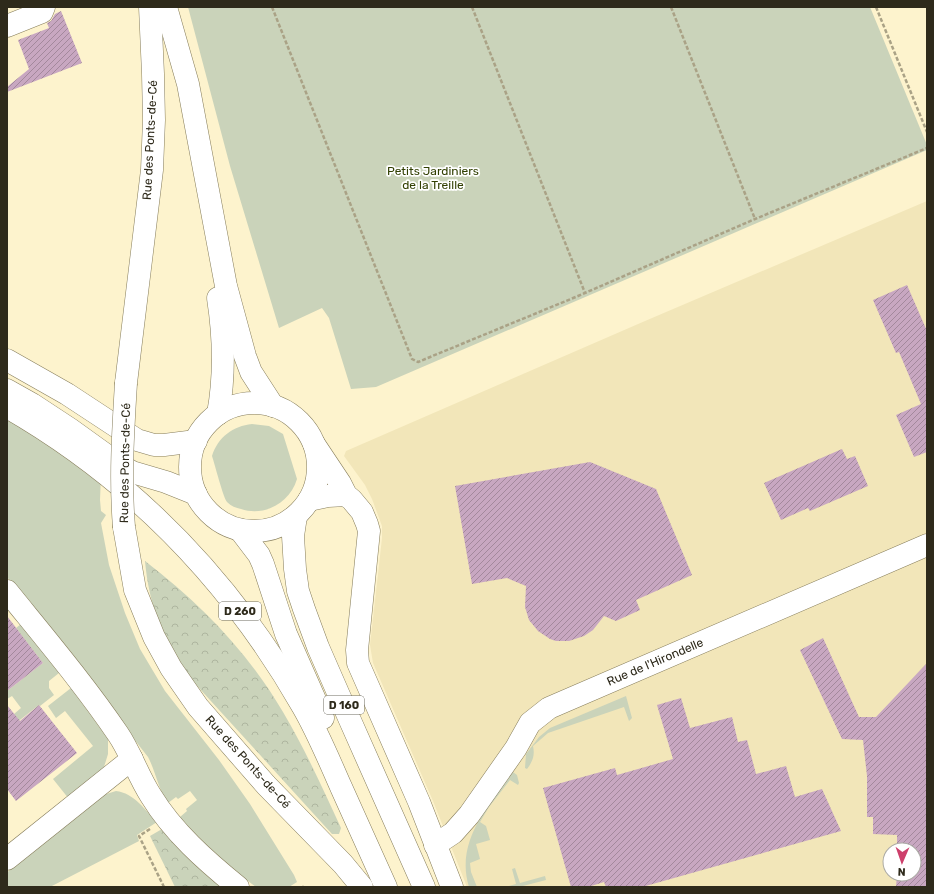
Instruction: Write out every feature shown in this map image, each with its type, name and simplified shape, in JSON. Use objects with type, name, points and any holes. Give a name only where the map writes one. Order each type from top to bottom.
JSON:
[{"type":"main road","points":[[7,26],[42,12],[44,7]]},
{"type":"main road","name":"Rue des Ponts-de-Cé","points":[[150,7],[153,82],[152,170],[126,383],[122,452],[122,504],[124,527],[135,590],[154,637],[171,668],[203,713],[266,785],[343,864],[362,887]]},
{"type":"main road","points":[[154,7],[179,86],[219,300],[223,360],[221,396],[218,414]]},
{"type":"main road","points":[[166,7],[188,84],[226,286],[245,356],[251,372],[273,406]]},
{"type":"main road","points":[[7,360],[67,394],[137,440],[154,445],[196,441]]},
{"type":"main road","points":[[7,390],[32,404],[132,472],[166,482],[196,494]]},
{"type":"main road","points":[[346,495],[328,496],[303,508],[284,524],[270,529],[255,531],[240,530],[226,525],[214,517],[204,507],[193,487],[190,472],[191,456],[196,441],[203,429],[218,414],[241,404],[254,403],[273,406],[285,411],[300,422],[340,482],[346,495],[362,512],[368,531],[357,650],[358,662],[436,845],[452,887]]},
{"type":"main road","name":"D 260","points":[[7,407],[30,420],[90,461],[147,509],[193,554],[230,597],[266,648],[304,708],[321,742],[386,887]]},
{"type":"main road","points":[[303,508],[317,482],[319,469],[318,456],[314,444]]},
{"type":"main road","name":"D 160","points":[[303,508],[293,536],[298,591],[318,647],[424,887]]},
{"type":"main road","name":"D 260","points":[[240,530],[259,555],[263,564],[286,634],[398,887]]},
{"type":"main road","name":"Rue de l'Hirondelle","points":[[436,845],[453,833],[469,815],[516,748],[530,723],[549,708],[927,545]]},
{"type":"main road","points":[[7,591],[89,694],[119,735],[150,796],[167,818],[197,851],[238,887]]},
{"type":"main road","points":[[7,859],[132,759]]},
{"type":"path","points":[[272,7],[412,359],[418,362],[585,293],[755,219],[927,148]]},
{"type":"path","points":[[472,7],[585,293]]},
{"type":"path","points":[[672,7],[755,219]]},
{"type":"path","points":[[876,7],[927,132]]},
{"type":"path","points":[[164,887],[139,836],[167,818]]},
{"type":"shaded area","points":[[927,201],[927,887],[467,887],[433,801],[373,663],[370,645],[382,538],[382,526],[365,485],[344,456],[346,451],[645,321]]},
{"type":"green space","name":"Petits Jardiniers de la Treille","points":[[188,7],[870,7],[927,145],[927,150],[376,387],[351,389],[329,318],[322,308],[279,328],[230,166]]},
{"type":"green space","points":[[7,415],[101,475],[101,511],[106,515],[101,523],[109,565],[125,613],[140,649],[165,691],[219,760],[250,804],[294,875],[297,882],[289,887],[256,887],[201,842],[180,817],[187,811],[186,809],[197,800],[190,791],[178,799],[176,797],[168,803],[148,757],[7,577]]},
{"type":"green space","points":[[252,424],[269,426],[283,434],[297,479],[294,488],[282,501],[275,506],[258,511],[237,508],[227,502],[221,488],[212,456],[218,443],[227,434],[239,427]]},
{"type":"green space","points":[[145,561],[185,594],[222,630],[269,690],[291,726],[321,784],[341,828],[339,834],[332,834],[189,677],[172,650],[159,622],[150,593]]},
{"type":"green space","points":[[21,624],[59,673],[49,681],[49,688],[54,695],[16,723],[14,714],[21,708],[12,696],[7,699],[7,691],[43,663],[16,628]]},
{"type":"green space","points":[[71,688],[108,739],[108,754],[104,767],[101,771],[69,799],[53,779],[93,746],[65,711],[56,718],[48,706]]},
{"type":"green space","points":[[626,696],[632,718],[629,721],[624,707],[548,733],[533,746],[534,755],[532,761],[527,769],[525,768],[526,754],[539,737],[550,728]]},
{"type":"green space","points":[[513,772],[517,775],[518,785],[510,780],[489,807],[480,822],[486,826],[490,840],[476,844],[480,859],[470,863],[471,872],[477,887],[469,887],[466,871],[466,855],[470,840],[484,811]]},
{"type":"green space","points":[[116,791],[122,792],[134,799],[144,807],[157,822],[137,835],[139,841],[50,887],[8,887],[7,873],[12,867],[103,795]]},
{"type":"green space","points":[[162,829],[220,887],[175,887],[150,836]]},
{"type":"green space","points":[[515,868],[520,883],[545,876],[546,880],[519,887],[505,887],[516,884],[512,869]]},
{"type":"building","points":[[61,11],[82,63],[7,92],[7,87],[29,69],[18,40],[49,28],[47,23],[51,21],[55,14]]},
{"type":"building","points":[[907,285],[927,331],[927,452],[914,457],[896,415],[921,404],[899,352],[896,353],[873,300]]},
{"type":"building","points":[[842,449],[847,459],[855,456],[868,486],[810,511],[808,508],[781,520],[764,483]]},
{"type":"building","points":[[590,462],[656,489],[692,575],[636,600],[640,610],[616,621],[604,616],[593,630],[584,636],[569,641],[556,641],[538,631],[529,620],[525,607],[526,586],[507,578],[472,584],[455,486]]},
{"type":"building","points":[[7,616],[43,663],[7,691]]},
{"type":"building","points":[[823,638],[859,717],[876,717],[927,663],[927,887],[896,887],[896,882],[922,882],[922,842],[897,842],[897,835],[873,834],[873,817],[867,817],[867,776],[863,740],[842,739],[800,650]]},
{"type":"building","points":[[681,698],[690,728],[732,717],[738,742],[747,740],[756,774],[786,766],[795,797],[822,789],[841,831],[642,887],[606,887],[604,882],[588,887],[571,887],[543,788],[615,768],[617,775],[673,759],[657,705]]},
{"type":"building","points":[[7,705],[20,721],[39,705],[77,753],[16,801],[7,789]]}]
